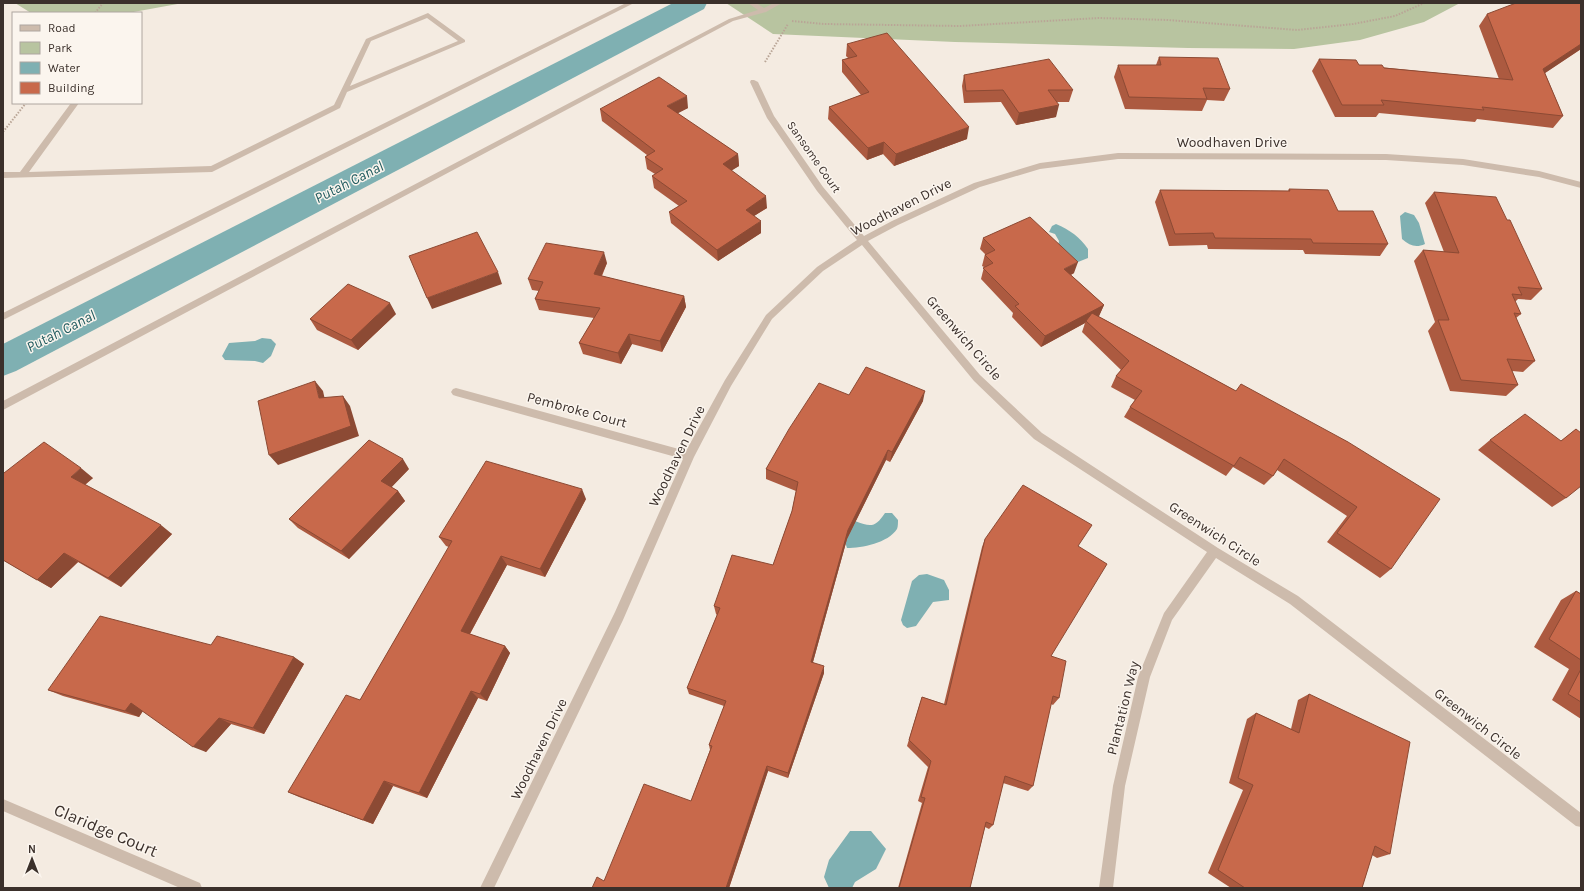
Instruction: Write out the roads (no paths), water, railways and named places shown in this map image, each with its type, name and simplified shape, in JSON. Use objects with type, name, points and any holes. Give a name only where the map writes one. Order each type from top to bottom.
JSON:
[{"type":"street","points":[[3,317],[630,3]]},
{"type":"street","points":[[751,3],[764,11]]},
{"type":"street","points":[[3,406],[731,20],[764,11],[776,5]]},
{"type":"street","points":[[3,175],[212,169],[337,106],[344,91],[368,40],[428,15],[463,41],[344,91]]},
{"type":"street","name":"Sansome Court","points":[[754,82],[770,116],[816,183],[862,240]]},
{"type":"street","points":[[24,174],[74,104]]},
{"type":"street","name":"Woodhaven Drive","points":[[487,888],[619,616],[689,456],[728,383],[769,317],[820,269],[862,240],[977,185],[1040,166],[1118,156],[1386,157],[1463,162],[1539,174],[1581,185]]},
{"type":"street","name":"Greenwich Circle","points":[[862,240],[977,378],[1038,436],[1214,551],[1294,600],[1581,820]]},
{"type":"street","name":"Pembroke Court","points":[[456,392],[689,456]]},
{"type":"street","name":"Plantation Way","points":[[1106,888],[1119,786],[1144,677],[1168,617],[1214,551]]},
{"type":"street","name":"Claridge Court","points":[[3,805],[195,888]]},
{"type":"water","points":[[1405,212],[1414,215],[1419,223],[1425,244],[1413,246],[1402,239],[1400,216]]},
{"type":"water","points":[[1056,224],[1070,231],[1082,241],[1088,249],[1088,258],[1078,262],[1057,251],[1059,241],[1055,234],[1049,232],[1052,226]]},
{"type":"water","points":[[262,338],[271,339],[276,344],[271,356],[263,363],[255,361],[225,360],[222,356],[229,343],[255,341]]},
{"type":"water","points":[[885,513],[892,513],[898,520],[897,528],[893,534],[888,538],[874,544],[847,548],[845,542],[855,521],[872,525],[875,524]]},
{"type":"water","points":[[927,574],[944,580],[949,590],[949,600],[933,602],[916,626],[907,628],[903,625],[901,620],[912,581],[919,575]]},
{"type":"water","points":[[850,831],[871,831],[886,849],[876,869],[855,882],[852,888],[829,888],[824,877],[829,860]]},
{"type":"waterway","name":"Putah Canal","points":[[3,361],[694,3]]}]
